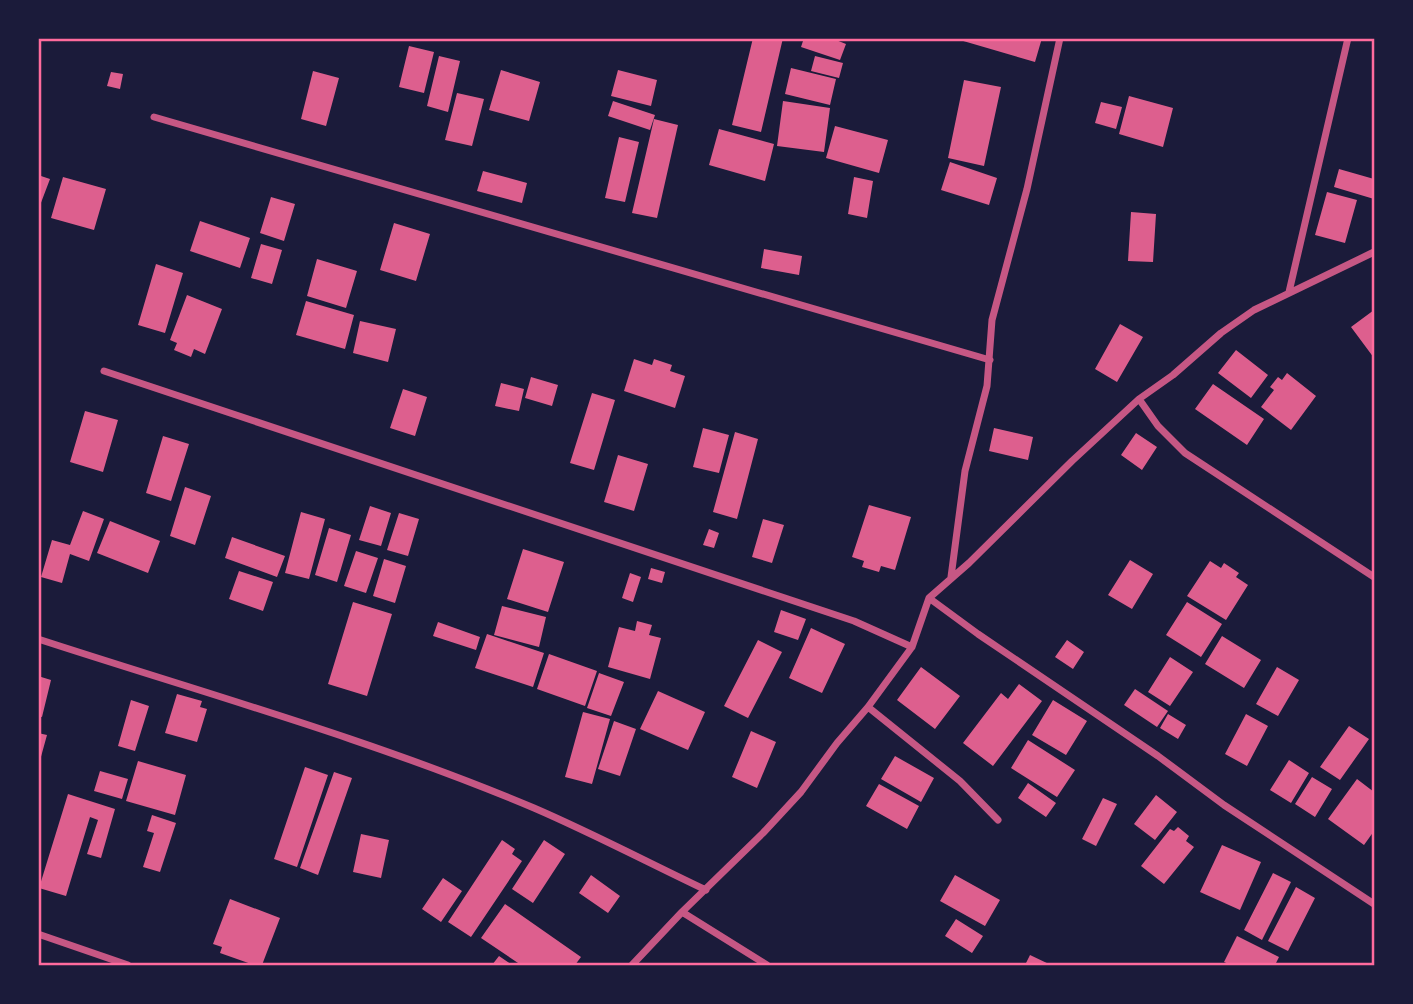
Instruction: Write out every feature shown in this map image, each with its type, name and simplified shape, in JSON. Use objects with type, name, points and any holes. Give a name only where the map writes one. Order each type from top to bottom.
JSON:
[{"type":"street","points":[[950,577],[965,471],[987,386],[992,320],[1027,189],[1060,38]]},
{"type":"street","points":[[1289,292],[1348,38]]},
{"type":"street","points":[[154,117],[990,360]]},
{"type":"street","points":[[632,965],[793,800],[868,707],[912,647],[929,598],[950,577],[969,563],[1072,461],[1139,400],[1232,326],[1254,310],[1289,292],[1374,253]]},
{"type":"street","points":[[104,372],[854,621],[912,647]]},
{"type":"street","points":[[1139,400],[1158,426],[1185,453],[1374,577]]},
{"type":"street","points":[[929,598],[1158,756],[1224,805],[1374,904]]},
{"type":"street","points":[[38,639],[328,730],[534,808],[706,890]]},
{"type":"street","points":[[868,707],[960,781],[998,820]]},
{"type":"street","points":[[682,912],[767,965]]},
{"type":"street","points":[[38,934],[128,965]]},
{"type":"building","points":[[753,38],[783,38],[761,132],[732,125]]},
{"type":"building","points":[[804,38],[831,38],[846,44],[840,60],[801,47]]},
{"type":"building","points":[[953,38],[1042,38],[1035,62]]},
{"type":"building","points":[[409,46],[434,52],[424,93],[399,87]]},
{"type":"building","points":[[439,56],[460,61],[448,112],[427,106]]},
{"type":"building","points":[[815,56],[843,63],[839,78],[811,71]]},
{"type":"building","points":[[791,68],[836,79],[830,105],[785,94]]},
{"type":"building","points":[[501,70],[540,82],[529,121],[489,110]]},
{"type":"building","points":[[618,70],[657,80],[651,106],[611,96]]},
{"type":"building","points":[[313,71],[339,78],[326,126],[301,119]]},
{"type":"building","points":[[111,72],[123,74],[120,89],[107,86]]},
{"type":"building","points":[[964,80],[1001,87],[984,166],[948,158]]},
{"type":"building","points":[[457,93],[484,99],[472,146],[445,140]]},
{"type":"building","points":[[1129,96],[1173,108],[1163,147],[1119,134]]},
{"type":"building","points":[[613,101],[655,115],[650,130],[608,116]]},
{"type":"building","points":[[783,101],[830,108],[824,152],[777,146]]},
{"type":"building","points":[[1101,102],[1122,107],[1116,129],[1095,123]]},
{"type":"building","points":[[654,119],[678,125],[657,218],[632,213]]},
{"type":"building","points":[[835,126],[888,140],[879,173],[826,158]]},
{"type":"building","points":[[719,129],[774,144],[765,181],[709,165]]},
{"type":"building","points":[[619,137],[639,142],[625,202],[605,198]]},
{"type":"building","points":[[950,162],[997,178],[989,205],[941,190]]},
{"type":"building","points":[[1339,169],[1374,179],[1374,199],[1334,187]]},
{"type":"building","points":[[483,171],[527,183],[522,203],[477,191]]},
{"type":"building","points":[[38,175],[50,179],[39,208],[38,208]]},
{"type":"building","points":[[63,177],[106,189],[94,230],[51,218]]},
{"type":"building","points":[[854,177],[873,181],[867,218],[848,214]]},
{"type":"building","points":[[1327,192],[1357,200],[1345,243],[1315,235]]},
{"type":"building","points":[[271,197],[295,204],[284,241],[260,233]]},
{"type":"building","points":[[1131,212],[1156,214],[1153,262],[1128,261]]},
{"type":"building","points":[[200,221],[250,238],[240,268],[190,251]]},
{"type":"building","points":[[394,223],[430,234],[416,281],[380,270]]},
{"type":"building","points":[[261,244],[282,250],[272,284],[251,278]]},
{"type":"building","points":[[764,249],[802,256],[799,275],[761,268]]},
{"type":"building","points":[[317,259],[357,271],[346,308],[307,296]]},
{"type":"building","points":[[156,264],[183,273],[165,333],[138,325]]},
{"type":"building","points":[[187,295],[222,309],[205,354],[194,349],[191,357],[174,350],[177,343],[170,340]]},
{"type":"building","points":[[306,301],[354,315],[345,349],[296,335]]},
{"type":"building","points":[[1374,310],[1374,358],[1351,327]]},
{"type":"building","points":[[360,321],[396,329],[388,362],[353,353]]},
{"type":"building","points":[[1120,324],[1143,337],[1117,382],[1095,369]]},
{"type":"building","points":[[1236,350],[1268,375],[1251,398],[1218,373]]},
{"type":"building","points":[[634,359],[652,365],[654,359],[672,365],[670,371],[685,376],[675,408],[624,391]]},
{"type":"building","points":[[1287,373],[1316,396],[1291,430],[1261,407],[1274,390],[1270,387],[1278,377],[1282,380]]},
{"type":"building","points":[[531,377],[558,385],[552,406],[525,398]]},
{"type":"building","points":[[501,383],[524,389],[519,411],[495,406]]},
{"type":"building","points":[[1213,384],[1264,419],[1247,445],[1195,409]]},
{"type":"building","points":[[403,389],[427,397],[415,436],[390,428]]},
{"type":"building","points":[[592,393],[615,400],[594,470],[570,463]]},
{"type":"building","points":[[85,411],[118,420],[103,472],[70,462]]},
{"type":"building","points":[[703,428],[729,435],[719,473],[693,467]]},
{"type":"building","points":[[994,428],[1033,437],[1028,460],[989,451]]},
{"type":"building","points":[[735,432],[758,439],[737,519],[713,512]]},
{"type":"building","points":[[1136,433],[1157,447],[1142,470],[1121,455]]},
{"type":"building","points":[[163,436],[189,444],[171,501],[146,493]]},
{"type":"building","points":[[618,455],[648,464],[634,511],[604,502]]},
{"type":"building","points":[[185,487],[211,496],[195,545],[170,536]]},
{"type":"building","points":[[869,505],[911,517],[895,570],[881,566],[879,572],[862,567],[864,561],[852,557]]},
{"type":"building","points":[[370,506],[391,513],[381,546],[359,540]]},
{"type":"building","points":[[83,511],[104,519],[89,561],[70,554],[62,583],[41,577],[52,540],[70,545]]},
{"type":"building","points":[[301,512],[325,519],[309,579],[285,573]]},
{"type":"building","points":[[399,513],[419,519],[408,556],[387,550]]},
{"type":"building","points":[[763,519],[784,525],[772,563],[752,557]]},
{"type":"building","points":[[110,521],[160,541],[148,573],[97,553]]},
{"type":"building","points":[[329,528],[351,535],[337,582],[315,575]]},
{"type":"building","points":[[709,529],[719,533],[714,548],[703,545]]},
{"type":"building","points":[[232,537],[285,556],[277,577],[225,558]]},
{"type":"building","points":[[523,549],[564,562],[548,612],[507,599]]},
{"type":"building","points":[[356,551],[378,558],[366,593],[344,586]]},
{"type":"building","points":[[384,559],[406,566],[395,603],[373,596]]},
{"type":"building","points":[[1130,560],[1153,574],[1132,609],[1108,595]]},
{"type":"building","points":[[1210,561],[1221,568],[1224,563],[1239,573],[1236,577],[1248,585],[1226,620],[1187,596]]},
{"type":"building","points":[[651,568],[665,572],[662,583],[648,579]]},
{"type":"building","points":[[239,571],[273,582],[263,611],[229,599]]},
{"type":"building","points":[[630,573],[641,577],[633,602],[622,598]]},
{"type":"building","points":[[353,602],[392,614],[367,696],[328,684]]},
{"type":"building","points":[[1187,602],[1222,624],[1201,657],[1166,635]]},
{"type":"building","points":[[502,606],[546,617],[539,647],[494,635]]},
{"type":"building","points":[[781,610],[806,619],[798,640],[774,632]]},
{"type":"building","points":[[637,621],[652,625],[649,635],[661,638],[650,679],[608,667],[619,627],[635,631]]},
{"type":"building","points":[[438,622],[480,637],[476,650],[433,636]]},
{"type":"building","points":[[811,628],[845,644],[822,693],[789,678]]},
{"type":"building","points":[[487,634],[544,653],[533,687],[475,668]]},
{"type":"building","points":[[1222,636],[1261,660],[1244,688],[1205,664]]},
{"type":"building","points":[[758,640],[782,652],[748,718],[724,706]]},
{"type":"building","points":[[1067,640],[1084,652],[1073,669],[1055,657]]},
{"type":"building","points":[[549,654],[597,671],[585,706],[537,689]]},
{"type":"building","points":[[1170,657],[1193,672],[1170,706],[1148,692]]},
{"type":"building","points":[[921,667],[960,696],[935,729],[897,700]]},
{"type":"building","points":[[1277,667],[1299,680],[1278,716],[1256,704]]},
{"type":"building","points":[[599,673],[624,682],[611,716],[587,708]]},
{"type":"building","points":[[38,676],[51,680],[42,717],[38,716]]},
{"type":"building","points":[[1019,684],[1042,701],[993,766],[963,743],[1001,693],[1008,699]]},
{"type":"building","points":[[1135,689],[1168,711],[1157,727],[1124,705]]},
{"type":"building","points":[[658,691],[705,712],[688,750],[640,729]]},
{"type":"building","points":[[177,694],[202,701],[200,707],[207,709],[197,742],[165,733]]},
{"type":"building","points":[[131,700],[149,706],[135,751],[118,746]]},
{"type":"building","points":[[1053,700],[1087,721],[1066,755],[1032,735]]},
{"type":"building","points":[[583,712],[610,719],[592,784],[565,777]]},
{"type":"building","points":[[1168,714],[1186,725],[1178,739],[1160,728]]},
{"type":"building","points":[[1246,714],[1268,726],[1247,766],[1225,754]]},
{"type":"building","points":[[614,721],[636,729],[620,776],[598,769]]},
{"type":"building","points":[[1349,726],[1369,739],[1340,780],[1320,767]]},
{"type":"building","points":[[751,731],[776,742],[757,788],[732,777]]},
{"type":"building","points":[[38,733],[47,735],[39,764],[38,764]]},
{"type":"building","points":[[1028,740],[1075,770],[1057,797],[1011,768]]},
{"type":"building","points":[[895,756],[934,778],[921,802],[881,779]]},
{"type":"building","points":[[1289,760],[1309,773],[1291,803],[1270,790]]},
{"type":"building","points":[[138,761],[186,775],[175,815],[126,801]]},
{"type":"building","points":[[305,767],[328,775],[297,867],[274,859]]},
{"type":"building","points":[[100,771],[128,779],[122,799],[94,791]]},
{"type":"building","points":[[334,772],[352,778],[318,875],[300,868]]},
{"type":"building","points":[[1312,777],[1332,789],[1315,817],[1295,804]]},
{"type":"building","points":[[1357,779],[1374,792],[1374,831],[1364,845],[1328,819]]},
{"type":"building","points":[[1028,783],[1056,803],[1046,817],[1018,798]]},
{"type":"building","points":[[879,784],[919,806],[907,829],[866,806]]},
{"type":"building","points":[[68,794],[115,809],[101,858],[87,854],[98,820],[90,817],[66,896],[39,888]]},
{"type":"building","points":[[1156,795],[1177,812],[1155,840],[1134,824]]},
{"type":"building","points":[[1103,798],[1117,804],[1096,846],[1082,839]]},
{"type":"building","points":[[152,815],[176,823],[160,872],[143,867],[154,833],[147,831]]},
{"type":"building","points":[[1178,827],[1189,836],[1186,841],[1194,847],[1164,884],[1141,866],[1170,829],[1174,831]]},
{"type":"building","points":[[361,834],[389,840],[381,878],[353,872]]},
{"type":"building","points":[[502,840],[515,849],[512,854],[522,861],[471,937],[448,922]]},
{"type":"building","points":[[544,840],[565,854],[533,903],[512,889]]},
{"type":"building","points":[[1222,845],[1261,862],[1240,910],[1200,892]]},
{"type":"building","points":[[1273,873],[1291,882],[1262,940],[1244,930]]},
{"type":"building","points":[[591,875],[620,896],[608,913],[579,893]]},
{"type":"building","points":[[955,875],[1000,900],[985,926],[940,901]]},
{"type":"building","points":[[443,878],[462,891],[441,922],[422,909]]},
{"type":"building","points":[[1296,887],[1315,898],[1288,951],[1268,941]]},
{"type":"building","points":[[230,899],[280,918],[262,965],[254,965],[220,953],[222,947],[213,944]]},
{"type":"building","points":[[505,904],[581,957],[575,965],[521,965],[481,938]]},
{"type":"building","points":[[956,919],[983,936],[972,953],[945,936]]},
{"type":"building","points":[[1237,936],[1279,957],[1275,965],[1231,965],[1224,962]]},
{"type":"building","points":[[1030,955],[1051,965],[1025,965]]},
{"type":"building","points":[[499,956],[512,965],[492,965]]}]
